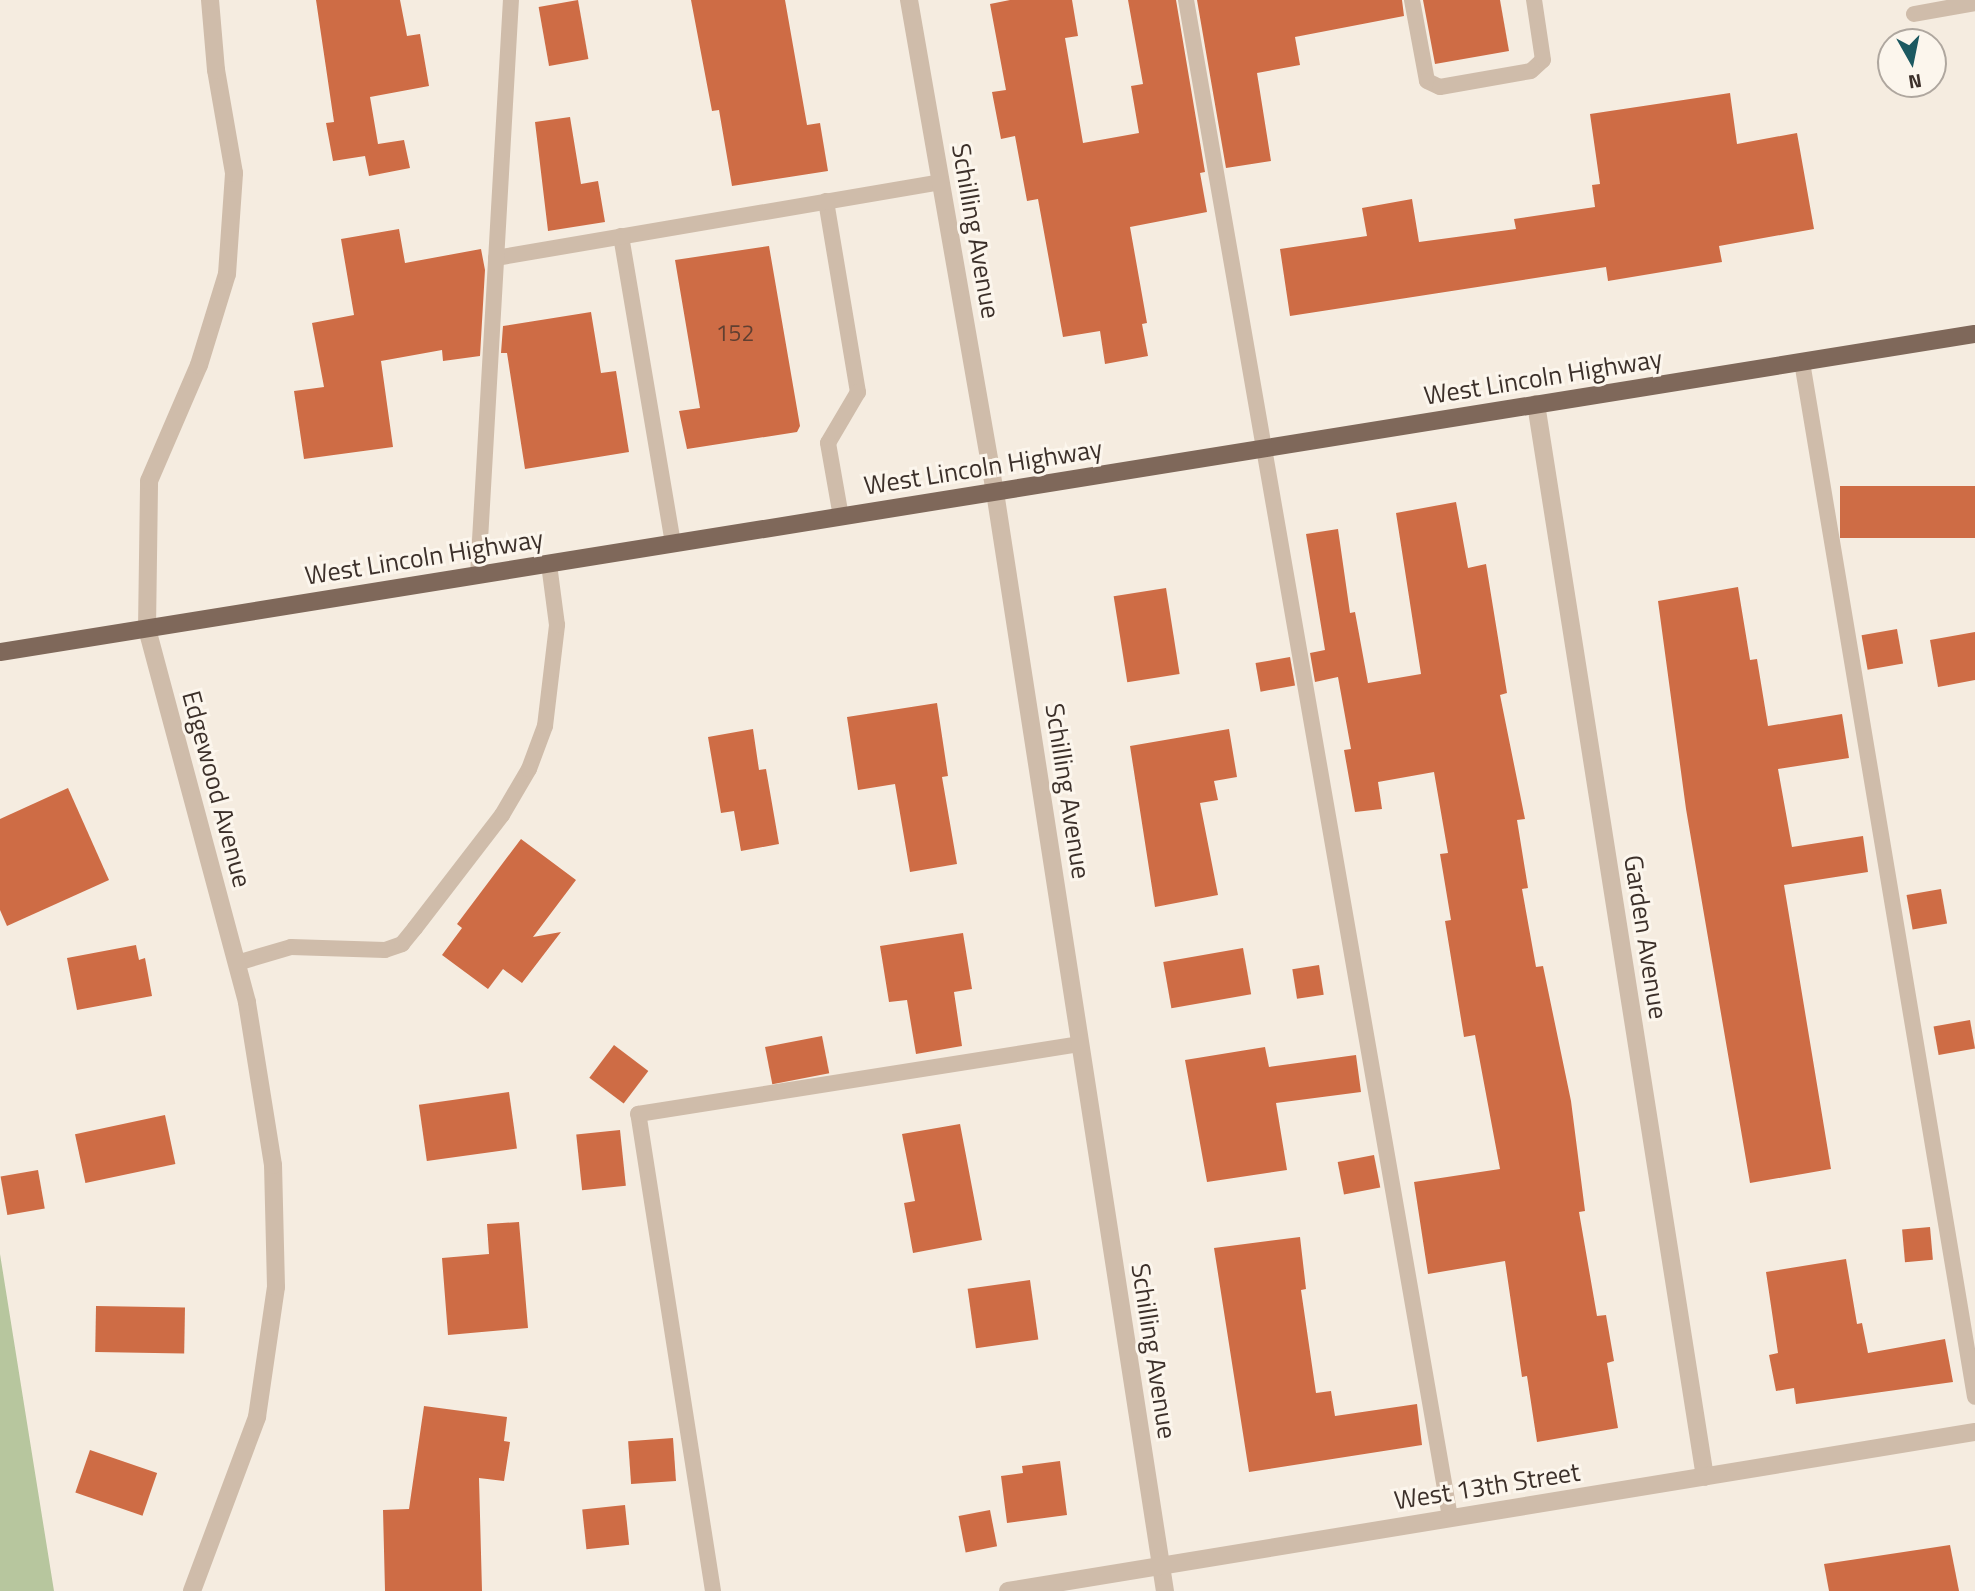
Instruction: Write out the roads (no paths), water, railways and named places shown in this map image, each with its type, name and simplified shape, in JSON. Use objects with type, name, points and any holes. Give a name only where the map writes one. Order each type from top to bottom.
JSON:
[{"type":"main road","name":"West Lincoln Highway","points":[[0,652],[1975,334]]},
{"type":"street","name":"Edgewood Avenue","points":[[192,1591],[257,1417],[276,1287],[273,1165],[247,1002],[147,629],[149,481],[199,365],[227,274],[234,173],[216,70],[210,0]]},
{"type":"street","name":"Schilling Avenue","points":[[909,0],[995,492],[1165,1591]]},
{"type":"street","name":"Garden Avenue","points":[[1536,404],[1704,1477]]},
{"type":"street","name":"West 13th Street","points":[[1008,1591],[1975,1432]]},
{"type":"lane","points":[[478,575],[512,0]]},
{"type":"lane","points":[[1186,0],[1450,1518]]},
{"type":"lane","points":[[1412,0],[1427,80],[1440,87],[1531,71],[1543,60],[1534,0]]},
{"type":"lane","points":[[1914,15],[1975,2]]},
{"type":"lane","points":[[496,258],[941,182]]},
{"type":"lane","points":[[826,201],[858,392],[828,443],[841,517]]},
{"type":"lane","points":[[621,236],[673,543]]},
{"type":"lane","points":[[1802,362],[1975,1398]]},
{"type":"lane","points":[[237,963],[291,947],[386,950],[401,944],[423,918],[502,816],[529,769],[545,726],[557,625],[549,564]]},
{"type":"lane","points":[[713,1591],[638,1114],[1080,1044]]}]
